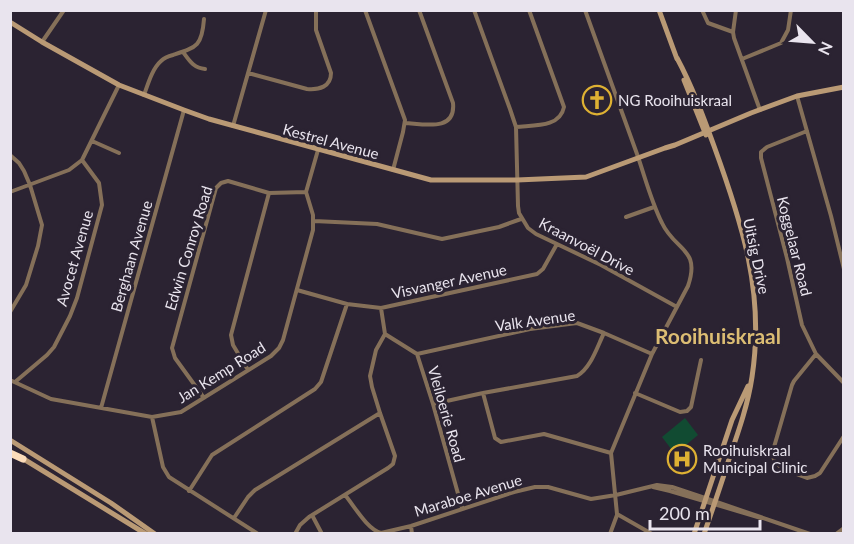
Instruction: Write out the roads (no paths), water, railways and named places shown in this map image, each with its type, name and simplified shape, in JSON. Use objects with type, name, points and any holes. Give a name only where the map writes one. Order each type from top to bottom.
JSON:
[{"type":"highway","points":[[10,452],[23,459]]},
{"type":"main road","name":"Uitsig Drive","points":[[658,10],[690,84],[734,204],[754,284],[756,331],[752,377],[741,422],[704,534]]},
{"type":"main road","name":"Kestrel Avenue","points":[[10,22],[118,85],[184,110],[318,150],[438,181],[587,177],[675,145],[742,115],[797,96],[843,87]]},
{"type":"main road","name":"Uitsig Drive","points":[[694,534],[732,420],[752,377]]},
{"type":"main road","points":[[10,440],[111,503],[155,534]]},
{"type":"main road","points":[[23,459],[146,534]]},
{"type":"street","points":[[42,42],[64,10]]},
{"type":"street","points":[[233,126],[266,10]]},
{"type":"street","points":[[248,73],[307,89],[325,86],[331,78],[331,73],[316,30],[316,10]]},
{"type":"street","points":[[365,10],[405,123],[393,170]]},
{"type":"street","points":[[405,123],[444,123],[449,120],[454,110],[419,10]]},
{"type":"street","name":"Kraanvoël Drive","points":[[474,10],[516,127],[518,206],[521,219],[536,234],[601,265],[677,308]]},
{"type":"street","points":[[516,127],[554,121],[561,115],[564,107],[529,10]]},
{"type":"street","points":[[585,10],[654,207],[666,232],[684,248],[692,267],[691,276],[677,308],[652,354],[610,453],[617,514],[610,534]]},
{"type":"street","points":[[702,10],[708,23],[733,32]]},
{"type":"street","points":[[736,10],[733,32],[760,110]]},
{"type":"street","points":[[742,59],[781,43],[789,30],[791,10]]},
{"type":"street","points":[[144,95],[153,72],[160,62],[193,48],[199,42],[204,20]]},
{"type":"street","points":[[183,52],[194,66],[205,69]]},
{"type":"street","points":[[10,192],[69,170],[82,160],[118,85]]},
{"type":"street","points":[[797,96],[831,216],[843,269]]},
{"type":"street","name":"Berghaan Avenue","points":[[101,408],[184,110]]},
{"type":"street","name":"Koggelaar Road","points":[[807,131],[763,149],[760,155],[802,326],[816,354],[843,383]]},
{"type":"street","points":[[92,141],[119,153]]},
{"type":"street","points":[[306,192],[318,150]]},
{"type":"street","points":[[10,155],[22,166],[41,223],[41,233],[26,285],[10,312]]},
{"type":"street","name":"Avocet Avenue","points":[[13,381],[51,351],[77,298],[102,205],[99,183],[82,160]]},
{"type":"street","name":"Edwin Conroy Road","points":[[204,398],[180,366],[172,348],[215,190],[219,184],[228,181],[269,193],[306,192]]},
{"type":"street","name":"Jan Kemp Road","points":[[13,381],[51,399],[152,417],[178,413],[271,356],[279,348],[313,230],[314,221],[306,192]]},
{"type":"street","points":[[248,370],[233,345],[231,331],[269,193]]},
{"type":"street","points":[[626,217],[654,207]]},
{"type":"street","points":[[314,221],[380,224],[442,239],[499,227],[521,219]]},
{"type":"street","name":"Visvanger Avenue","points":[[297,290],[347,304],[381,308],[537,274],[543,269],[557,244]]},
{"type":"street","points":[[189,490],[212,455],[315,389],[321,382],[347,304]]},
{"type":"street","points":[[295,534],[303,521],[388,468],[394,461],[395,456],[370,376],[376,350],[385,334],[381,308]]},
{"type":"street","name":"Valk Avenue","points":[[417,354],[530,329],[574,323],[583,324],[652,354]]},
{"type":"street","points":[[433,404],[580,375],[587,368],[604,333]]},
{"type":"street","name":"Vleiloerie Road","points":[[385,334],[417,354],[462,508]]},
{"type":"street","points":[[816,354],[792,385],[772,454],[775,462],[783,469],[807,478],[815,476],[820,474],[843,436]]},
{"type":"street","points":[[635,393],[680,412],[687,411],[690,407],[700,360]]},
{"type":"street","points":[[483,393],[495,438],[498,441],[544,434],[610,453]]},
{"type":"street","points":[[234,518],[255,490],[380,413]]},
{"type":"street","points":[[152,417],[164,470],[173,480],[258,534]]},
{"type":"street","name":"Maraboe Avenue","points":[[345,495],[371,527],[381,533],[535,487],[548,487],[591,499],[649,486],[756,514],[810,534]]},
{"type":"street","points":[[617,514],[652,534]]},
{"type":"street","points":[[312,515],[322,534]]},
{"type":"street","points":[[411,525],[412,534]]},
{"type":"street","points":[[836,534],[843,528]]},
{"type":"place","name":"NG Rooihuiskraal","points":[[597,100]]},
{"type":"place","name":"Rooihuiskraal Municipal Clinic","points":[[682,459]]},
{"type":"district","name":"Rooihuiskraal","points":[[718,335]]}]
